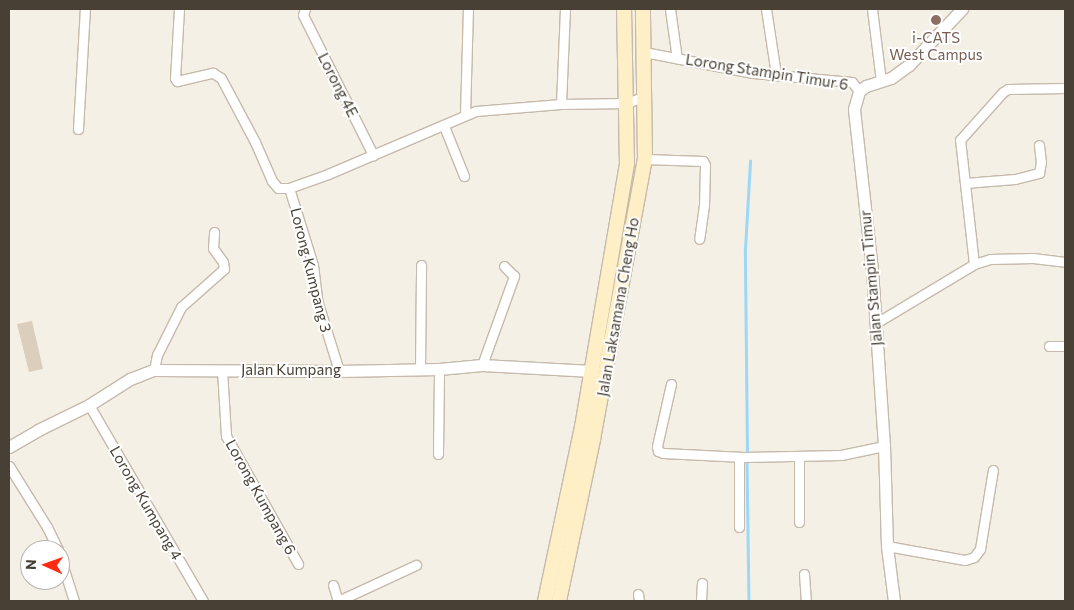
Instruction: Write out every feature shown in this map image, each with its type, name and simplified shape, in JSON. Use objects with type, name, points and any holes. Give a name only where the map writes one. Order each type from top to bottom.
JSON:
[{"type":"main road","name":"Jalan Laksamana Cheng Ho","points":[[545,601],[592,371],[627,164],[624,9]]},
{"type":"main road","name":"Jalan Laksamana Cheng Ho","points":[[559,601],[593,439],[645,159],[643,9]]},
{"type":"street","points":[[78,129],[85,9]]},
{"type":"street","name":"Lorong Kumpang 3","points":[[179,9],[175,78],[177,81],[214,73],[218,75],[255,142],[272,181],[278,188],[290,188],[313,265],[317,300],[339,371]]},
{"type":"street","points":[[465,115],[468,9]]},
{"type":"street","points":[[562,104],[565,9]]},
{"type":"street","points":[[670,9],[677,58]]},
{"type":"street","points":[[766,9],[776,74]]},
{"type":"street","points":[[872,9],[881,81]]},
{"type":"street","points":[[859,91],[892,78],[909,65],[962,9]]},
{"type":"street","name":"Lorong 4E","points":[[304,12],[373,155]]},
{"type":"street","name":"Lorong Stampin Timur 6","points":[[644,52],[753,74],[776,74],[852,82],[859,91]]},
{"type":"street","points":[[974,264],[960,140],[1003,92],[1008,89],[1065,88]]},
{"type":"street","name":"Jalan Stampin Timur","points":[[859,91],[855,100],[855,117],[876,323],[884,446],[887,546],[894,601]]},
{"type":"street","points":[[290,188],[444,126],[465,115],[488,108],[627,103],[643,97]]},
{"type":"street","points":[[444,126],[464,176]]},
{"type":"street","points":[[965,183],[1021,178],[1039,173],[1041,162],[1039,145]]},
{"type":"street","points":[[645,159],[703,161],[705,165],[704,206],[699,239]]},
{"type":"street","points":[[154,370],[156,354],[180,307],[224,269],[223,262],[213,248],[214,232]]},
{"type":"street","points":[[876,323],[974,264],[990,259],[1033,258],[1065,262]]},
{"type":"street","points":[[420,369],[421,265]]},
{"type":"street","points":[[482,365],[514,276],[504,266]]},
{"type":"street","points":[[1049,346],[1065,346]]},
{"type":"street","name":"Jalan Kumpang","points":[[9,447],[89,404],[130,379],[154,370],[339,371],[439,369],[482,365],[592,371]]},
{"type":"street","points":[[438,454],[439,369]]},
{"type":"street","name":"Lorong Kumpang 6","points":[[222,370],[226,436],[298,564]]},
{"type":"street","points":[[671,384],[657,446],[658,450],[663,453],[741,457],[841,455],[884,446]]},
{"type":"street","name":"Lorong Kumpang 4","points":[[89,404],[203,601]]},
{"type":"street","points":[[799,456],[799,522]]},
{"type":"street","points":[[739,527],[741,457]]},
{"type":"street","points":[[9,466],[53,540]]},
{"type":"street","points":[[887,546],[965,560],[974,557],[980,549],[993,470]]},
{"type":"street","points":[[332,585],[338,601],[416,565]]},
{"type":"street","points":[[804,574],[806,601]]},
{"type":"street","points":[[701,601],[702,583]]},
{"type":"street","points":[[70,588],[74,601]]},
{"type":"building","points":[[32,321],[43,369],[29,372],[17,324]]},
{"type":"waterway","points":[[747,455],[745,249],[750,161]]},
{"type":"waterway","points":[[747,460],[749,601]]},
{"type":"place","name":"i-CATS West Campus","points":[[936,20]]}]
